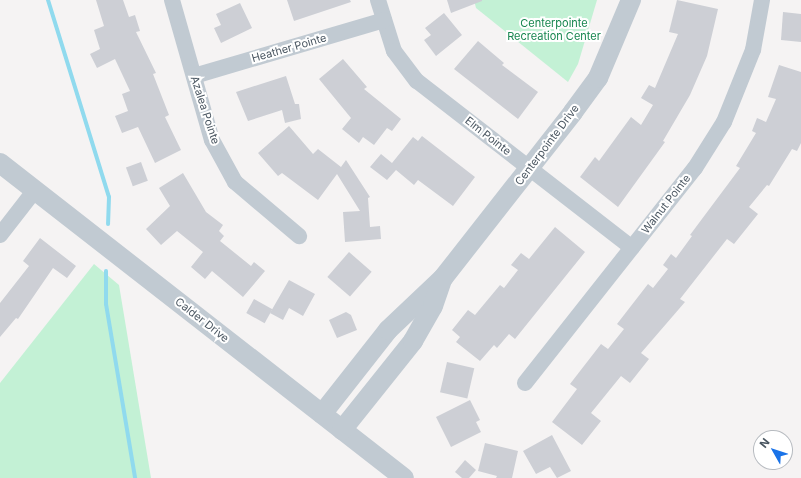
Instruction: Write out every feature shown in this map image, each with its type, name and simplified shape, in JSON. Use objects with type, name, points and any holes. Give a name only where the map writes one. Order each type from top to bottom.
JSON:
[{"type":"street","name":"Azalea Pointe","points":[[172,0],[212,140],[235,182],[299,236]]},
{"type":"street","name":"Elm Pointe","points":[[378,0],[394,51],[417,81],[632,248]]},
{"type":"street","name":"Centerpointe Drive","points":[[322,414],[388,330],[443,278],[530,169],[598,78],[631,0]]},
{"type":"street","name":"Walnut Pointe","points":[[525,383],[695,168],[724,122],[753,50],[762,0]]},
{"type":"street","name":"Heather Pointe","points":[[194,76],[384,20]]},
{"type":"street","name":"Calder Drive","points":[[0,163],[404,478]]},
{"type":"street","points":[[0,235],[35,190]]},
{"type":"street","name":"Centerpointe Drive","points":[[342,430],[413,341],[433,306],[443,278]]},
{"type":"green space","name":"Centerpointe Recreation Center","points":[[474,0],[597,0],[578,64],[568,82],[476,8]]},
{"type":"green space","points":[[94,264],[119,285],[151,478],[0,478],[0,383]]},
{"type":"building","points":[[96,0],[123,0],[129,17],[135,15],[140,31],[136,32],[156,73],[153,74],[169,115],[165,117],[181,150],[155,163],[138,127],[122,133],[115,116],[128,111],[122,94],[130,91],[115,59],[97,68],[90,54],[100,49],[94,30],[104,26]]},
{"type":"building","points":[[287,0],[350,0],[351,2],[294,21]]},
{"type":"building","points":[[447,0],[482,0],[482,1],[451,13]]},
{"type":"building","points":[[677,0],[718,9],[707,56],[690,95],[663,141],[665,142],[618,207],[580,177],[595,157],[599,161],[631,117],[641,125],[653,105],[641,98],[649,85],[655,88],[678,34],[669,32]]},
{"type":"building","points":[[240,3],[252,28],[221,43],[214,28],[221,25],[216,14]]},
{"type":"building","points":[[783,12],[801,14],[801,42],[781,40]]},
{"type":"building","points":[[444,13],[462,35],[436,56],[424,40],[431,35],[425,28]]},
{"type":"building","points":[[478,41],[504,63],[502,65],[538,92],[518,119],[454,69]]},
{"type":"building","points":[[343,59],[367,87],[364,89],[401,119],[392,131],[387,128],[374,145],[363,137],[359,143],[342,129],[351,118],[319,79]]},
{"type":"building","points":[[779,65],[801,72],[801,143],[797,151],[792,149],[769,186],[767,185],[749,207],[758,214],[734,244],[727,239],[680,299],[685,302],[641,353],[649,359],[630,383],[621,376],[591,413],[601,421],[582,445],[552,422],[577,389],[570,384],[601,344],[608,349],[624,329],[617,324],[648,284],[653,288],[668,269],[663,265],[671,254],[676,258],[692,236],[690,235],[740,168],[736,166],[756,133],[752,131],[757,118],[766,122],[776,99],[768,97]]},
{"type":"building","points":[[286,76],[295,104],[299,104],[301,119],[285,123],[282,110],[248,121],[236,92]]},
{"type":"building","points":[[289,126],[313,154],[318,149],[341,167],[346,160],[370,197],[368,198],[370,227],[380,226],[381,239],[345,242],[343,212],[360,211],[337,174],[318,200],[282,173],[278,176],[258,153]]},
{"type":"building","points":[[422,136],[475,177],[453,206],[418,180],[414,185],[396,170],[387,180],[370,167],[381,154],[392,163],[413,137],[418,141]]},
{"type":"building","points":[[141,162],[148,181],[133,186],[126,167]]},
{"type":"building","points":[[183,173],[206,212],[223,225],[219,231],[224,236],[220,241],[251,266],[254,262],[265,271],[243,297],[212,271],[205,279],[191,267],[203,252],[177,231],[161,245],[146,229],[170,206],[159,188]]},
{"type":"building","points":[[555,227],[585,252],[515,339],[509,334],[497,348],[494,345],[480,361],[456,342],[460,337],[452,330],[468,310],[475,315],[500,285],[504,288],[518,270],[511,265],[521,253],[529,259]]},
{"type":"building","points":[[40,238],[76,266],[67,278],[53,268],[18,319],[16,318],[0,337],[0,303],[29,266],[23,261]]},
{"type":"building","points":[[349,252],[372,272],[350,297],[327,277]]},
{"type":"building","points":[[289,280],[315,294],[303,316],[289,308],[283,320],[270,313]]},
{"type":"building","points":[[254,299],[272,309],[265,323],[246,313]]},
{"type":"building","points":[[346,312],[351,315],[357,330],[337,338],[329,320]]},
{"type":"building","points":[[447,362],[474,368],[467,399],[440,392]]},
{"type":"building","points":[[470,400],[480,420],[476,422],[481,432],[451,447],[436,417]]},
{"type":"building","points":[[552,435],[571,471],[557,478],[550,467],[536,474],[523,451]]},
{"type":"building","points":[[485,443],[518,451],[512,478],[496,478],[497,476],[478,471]]},
{"type":"building","points":[[465,460],[476,470],[469,478],[462,478],[455,472]]},
{"type":"waterway","points":[[48,0],[109,197],[108,224]]},
{"type":"waterway","points":[[106,271],[106,304],[135,478]]}]
